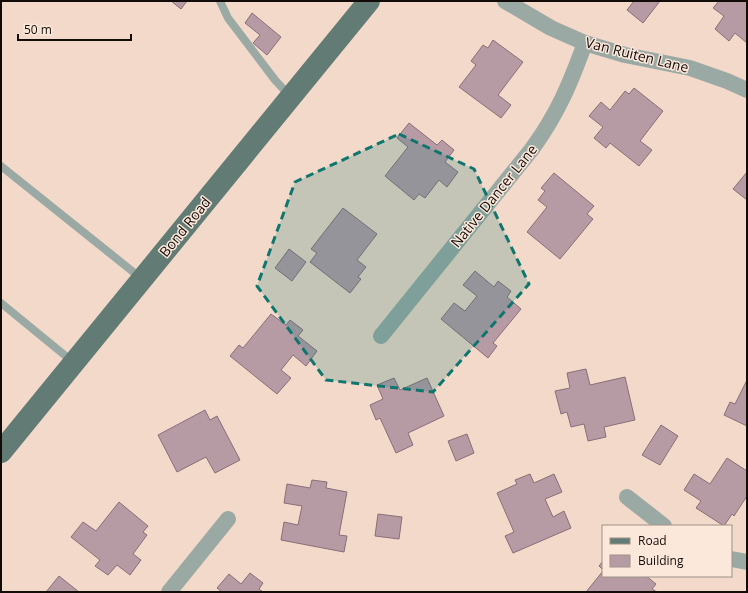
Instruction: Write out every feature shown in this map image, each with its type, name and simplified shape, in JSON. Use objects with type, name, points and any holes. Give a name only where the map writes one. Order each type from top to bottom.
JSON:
[{"type":"main road","name":"Bond Road","points":[[1,452],[369,1]]},
{"type":"street","name":"Van Ruiten Lane","points":[[507,2],[551,28],[585,43],[625,55],[690,68],[747,90]]},
{"type":"street","name":"Native Dancer Lane","points":[[380,336],[532,149],[548,127],[567,92],[585,43]]},
{"type":"street","points":[[627,497],[663,525]]},
{"type":"street","points":[[170,592],[228,520]]},
{"type":"street","points":[[732,558],[747,562]]},
{"type":"lane","points":[[220,1],[228,18],[275,80],[291,97]]},
{"type":"lane","points":[[1,166],[142,279]]},
{"type":"lane","points":[[1,303],[73,363]]},
{"type":"highlighted area","points":[[399,134],[474,169],[529,284],[433,392],[326,380],[257,286],[295,182]]},
{"type":"building","points":[[171,1],[187,1],[181,9]]},
{"type":"building","points":[[634,1],[660,1],[643,23],[627,10]]},
{"type":"building","points":[[719,1],[747,1],[747,43],[735,33],[729,41],[715,29],[724,16],[713,8]]},
{"type":"building","points":[[252,13],[281,37],[267,55],[253,43],[260,35],[245,23]]},
{"type":"building","points":[[493,40],[523,62],[498,95],[511,105],[501,118],[459,87],[476,65],[471,61],[483,45],[488,48]]},
{"type":"building","points":[[634,88],[663,111],[640,141],[652,150],[639,166],[610,143],[606,148],[594,138],[603,127],[589,116],[601,102],[610,110],[625,91],[629,94]]},
{"type":"building","points":[[409,123],[437,145],[442,140],[454,150],[445,162],[458,172],[447,187],[439,180],[425,198],[419,194],[414,200],[385,176],[408,147],[397,138]]},
{"type":"building","points":[[747,172],[747,200],[733,189]]},
{"type":"building","points":[[554,173],[594,206],[587,214],[593,219],[560,259],[527,232],[547,207],[538,200],[545,191],[541,188]]},
{"type":"building","points":[[343,208],[377,234],[357,260],[366,267],[358,277],[361,279],[350,293],[310,262],[317,253],[311,249]]},
{"type":"building","points":[[289,249],[306,262],[292,281],[275,268]]},
{"type":"building","points":[[475,271],[494,287],[498,281],[511,291],[507,297],[521,309],[493,343],[497,346],[488,358],[441,319],[454,303],[465,311],[477,296],[463,285]]},
{"type":"building","points":[[271,314],[286,325],[290,320],[303,330],[298,336],[317,351],[306,366],[293,355],[281,370],[291,378],[277,394],[230,356],[239,345],[243,348]]},
{"type":"building","points":[[586,369],[590,385],[625,377],[635,420],[604,427],[606,437],[588,441],[584,424],[571,427],[567,412],[561,414],[555,391],[570,388],[567,373]]},
{"type":"building","points":[[394,378],[400,390],[427,378],[444,416],[408,433],[413,445],[396,453],[380,418],[376,420],[370,405],[383,399],[377,385]]},
{"type":"building","points":[[747,380],[747,426],[724,415],[730,402],[735,404]]},
{"type":"building","points":[[205,410],[210,420],[217,416],[240,460],[215,473],[206,457],[177,472],[158,435]]},
{"type":"building","points":[[661,425],[678,436],[660,465],[642,455]]},
{"type":"building","points":[[467,434],[474,453],[456,461],[448,441]]},
{"type":"building","points":[[727,458],[747,471],[747,496],[734,516],[732,514],[725,525],[696,508],[701,501],[684,490],[694,474],[710,484]]},
{"type":"building","points":[[530,474],[534,483],[554,474],[562,492],[545,499],[553,517],[564,511],[571,528],[513,553],[505,536],[514,532],[497,493],[517,484],[515,480]]},
{"type":"building","points":[[312,480],[327,482],[326,488],[347,492],[339,535],[347,536],[344,552],[281,540],[284,522],[298,525],[302,506],[284,503],[287,484],[310,488]]},
{"type":"building","points":[[119,502],[148,526],[143,532],[147,535],[133,554],[141,560],[130,575],[117,565],[108,575],[95,566],[100,560],[71,537],[83,522],[96,531]]},
{"type":"building","points":[[378,514],[402,517],[399,539],[375,536]]},
{"type":"building","points":[[602,562],[602,569],[599,566]]},
{"type":"building","points":[[602,572],[602,577],[647,577],[656,584],[652,589],[657,592],[586,592]]},
{"type":"building","points":[[250,573],[263,583],[259,589],[263,592],[222,592],[217,588],[229,574],[241,584]]},
{"type":"building","points":[[59,576],[79,592],[46,592]]}]
